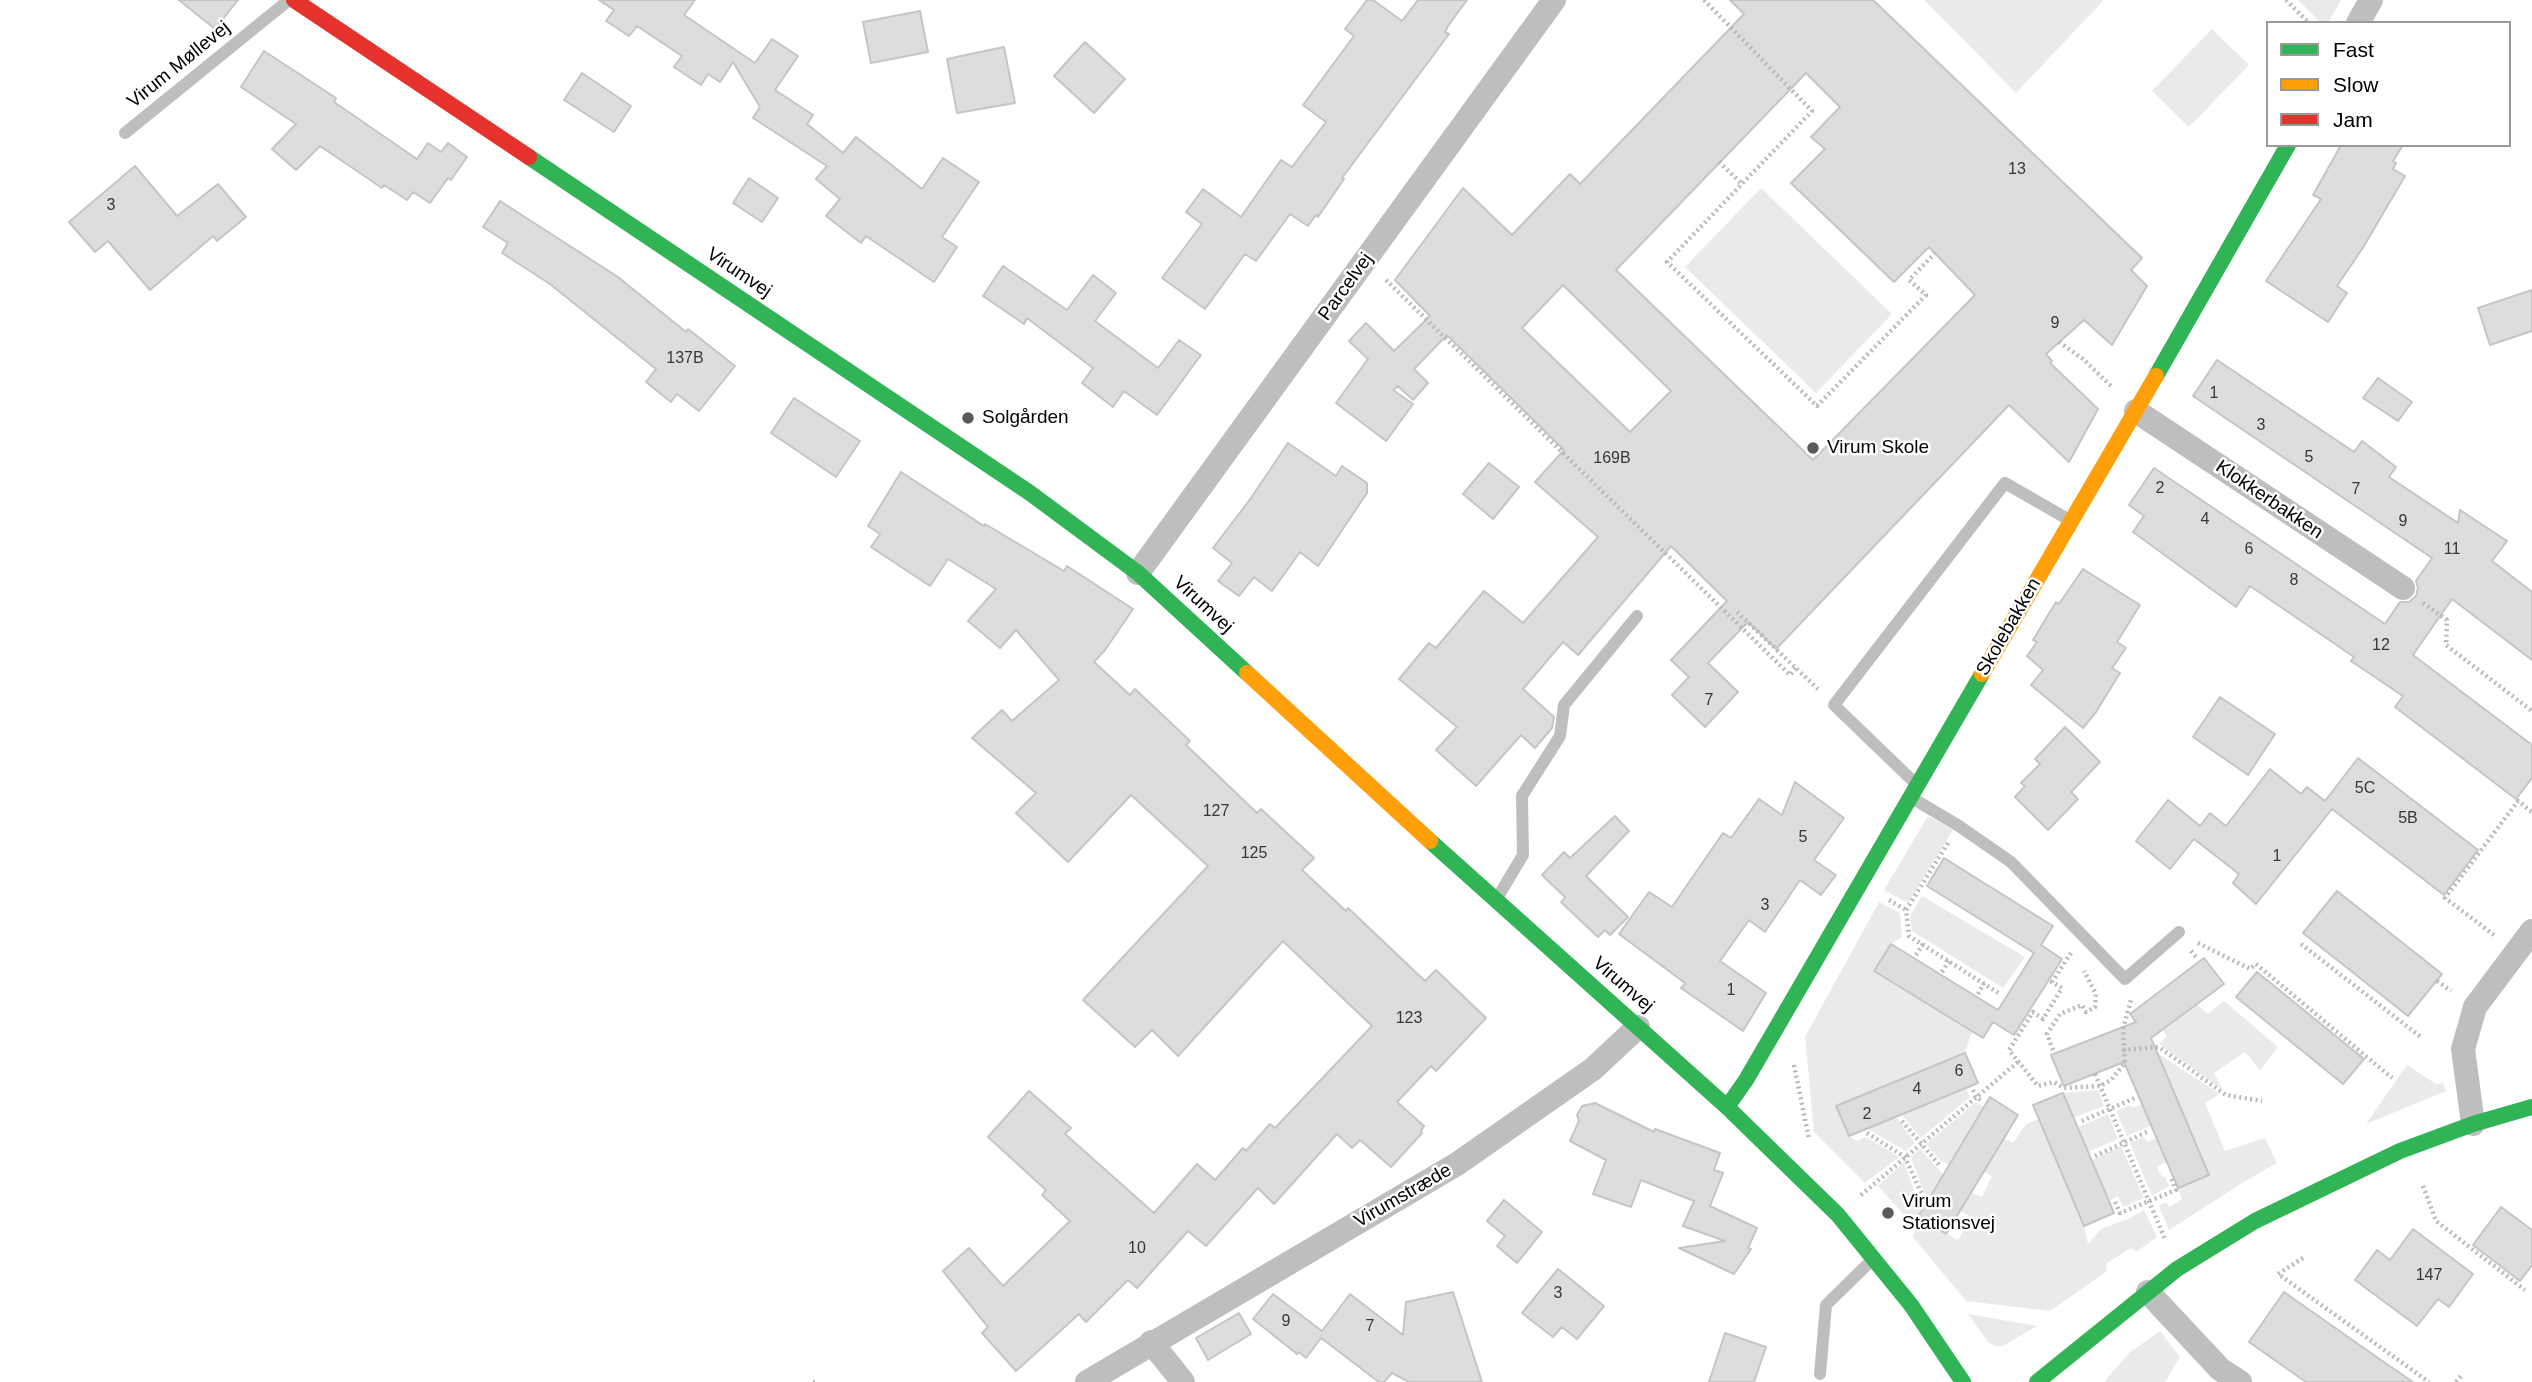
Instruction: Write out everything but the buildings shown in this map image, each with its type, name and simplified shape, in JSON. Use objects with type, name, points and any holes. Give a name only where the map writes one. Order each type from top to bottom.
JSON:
[{"type":"street","name":"Virumvej","points":[[291,0],[1018,485],[1138,573],[1495,901],[1727,1107],[1838,1215],[1918,1315],[1963,1382]]},
{"type":"street","name":"Parcelvej","points":[[1138,573],[1554,0]]},
{"type":"street","points":[[2359,21],[2371,0]]},
{"type":"street","name":"Skolebakken","points":[[1727,1107],[1746,1080],[2287,147]]},
{"type":"street","name":"Klokkerbakken","points":[[2136,411],[2403,588]]},
{"type":"street","points":[[2473,1124],[2463,1049],[2475,1007],[2532,931]]},
{"type":"street","name":"Virumstræde","points":[[1087,1382],[1457,1164],[1593,1069],[1638,1027]]},
{"type":"street","points":[[2037,1382],[2177,1269],[2255,1221],[2400,1151],[2473,1124],[2532,1107]]},
{"type":"street","points":[[2148,1292],[2220,1368],[2240,1382]]},
{"type":"street","points":[[1151,1342],[1183,1382]]},
{"type":"lane","name":"Virum Møllevej","points":[[125,133],[291,0]]},
{"type":"lane","points":[[2071,521],[2004,483],[1834,705],[1913,790],[2011,862],[2125,979],[2179,932]]},
{"type":"lane","points":[[1495,901],[1523,855],[1522,796],[1560,736],[1564,705],[1637,616]]},
{"type":"lane","points":[[1820,1374],[1826,1305],[1875,1258]]},
{"type":"path","points":[[1704,0],[1812,111],[1667,262],[1817,406],[1926,295],[1909,280],[1935,253]]},
{"type":"path","points":[[2287,0],[2307,21]]},
{"type":"path","points":[[1719,162],[1742,184]]},
{"type":"path","points":[[1365,260],[1790,675],[1796,668]]},
{"type":"path","points":[[2059,342],[2083,359],[2113,388]]},
{"type":"path","points":[[2403,588],[2447,620],[2446,645],[2532,712]]},
{"type":"path","points":[[1737,612],[1834,705]]},
{"type":"path","points":[[2516,952],[2445,898],[2518,801],[2532,812]]},
{"type":"path","points":[[1959,826],[1906,910],[1909,936],[2000,994]]},
{"type":"path","points":[[2179,932],[2250,970],[2256,964],[2392,1078]]},
{"type":"path","points":[[2083,934],[2052,982],[2063,988],[2043,1019],[2033,1012],[2008,1050],[2038,1086],[2054,1082],[2064,1088],[2100,1086],[2111,1080],[2124,1063],[2123,1029],[2131,999],[2125,979]]},
{"type":"path","points":[[1916,955],[1923,944]]},
{"type":"path","points":[[2301,944],[2422,1038]]},
{"type":"path","points":[[2069,956],[2075,961]]},
{"type":"path","points":[[1942,972],[1949,961]]},
{"type":"path","points":[[2053,1050],[2047,1034],[2060,1014],[2082,1005],[2086,1012],[2095,1007],[2096,994],[2082,967]]},
{"type":"path","points":[[1978,994],[1984,983]]},
{"type":"path","points":[[2123,1050],[2160,1047],[2226,1094],[2262,1101]]},
{"type":"path","points":[[1838,1215],[2018,1062]]},
{"type":"path","points":[[1793,1063],[1810,1140]]},
{"type":"path","points":[[2095,1074],[2177,1269]]},
{"type":"path","points":[[1973,1090],[1976,1097],[1983,1102]]},
{"type":"path","points":[[2082,1121],[2135,1098]]},
{"type":"path","points":[[1902,1121],[1941,1167]]},
{"type":"path","points":[[2095,1156],[2149,1131]]},
{"type":"path","points":[[1867,1133],[1905,1157],[1924,1199]]},
{"type":"path","points":[[2115,1202],[2120,1213],[2176,1190],[2171,1178]]},
{"type":"path","points":[[2423,1186],[2436,1221],[2525,1290]]},
{"type":"path","points":[[2303,1258],[2278,1274],[2429,1382]]},
{"type":"path","points":[[2456,1382],[2462,1375]]},
{"type":"shaded area","points":[[1924,0],[2104,0],[2016,93]]},
{"type":"shaded area","points":[[2298,0],[2341,0],[2329,21],[2319,21]]},
{"type":"shaded area","points":[[2212,29],[2249,65],[2189,127],[2152,91]]},
{"type":"shaded area","points":[[1761,188],[1892,314],[1816,393],[1685,267]]},
{"type":"shaded area","points":[[1928,816],[1953,830],[1908,903],[1884,890]]},
{"type":"shaded area","points":[[1922,896],[2025,957],[2003,988],[1912,931],[1910,916]]},
{"type":"shaded area","points":[[1879,902],[1900,913],[1902,937],[1891,944],[1874,971],[1972,1031],[1965,1053],[1837,1106],[1849,1136],[1857,1141],[1866,1137],[1899,1157],[1865,1183],[1814,1132],[1805,1037]]},
{"type":"shaded area","points":[[2224,1001],[2278,1047],[2260,1070],[2245,1052],[2214,1073],[2223,1090],[2159,1044],[2167,1036],[2162,1029],[2196,1004],[2208,1014]]},
{"type":"shaded area","points":[[2157,1053],[2220,1094],[2205,1103],[2225,1151],[2265,1138],[2277,1163],[2169,1230],[2159,1206],[2166,1202],[2170,1207],[2182,1199],[2178,1188],[2208,1175]]},
{"type":"shaded area","points":[[2407,1065],[2436,1084],[2443,1083],[2446,1091],[2366,1124]]},
{"type":"shaded area","points":[[1966,1088],[1970,1097],[1921,1138],[1902,1115]]},
{"type":"shaded area","points":[[2098,1090],[2104,1106],[2073,1118],[2063,1093]]},
{"type":"shaded area","points":[[1976,1102],[1984,1108],[1949,1165],[1941,1161],[1926,1144]]},
{"type":"shaded area","points":[[2142,1104],[2151,1126],[2127,1136],[2116,1111],[2130,1105],[2132,1108]]},
{"type":"shaded area","points":[[2108,1114],[2118,1139],[2088,1152],[2078,1127]]},
{"type":"shaded area","points":[[1896,1117],[1915,1143],[1906,1151],[1867,1129]]},
{"type":"shaded area","points":[[2039,1119],[2084,1226],[2088,1244],[2101,1229],[2144,1210],[2157,1237],[2136,1252],[2131,1248],[2107,1263],[2106,1272],[2050,1311],[1966,1301],[1913,1237],[1916,1228],[1878,1186],[1904,1162],[1917,1199],[1914,1204],[1921,1211],[1918,1217],[1958,1240],[1971,1217],[1960,1211],[1971,1192],[1982,1197],[1992,1176],[1983,1172],[2004,1138],[2013,1143],[2026,1124]]},
{"type":"shaded area","points":[[2144,1137],[2148,1142],[2156,1138],[2167,1162],[2157,1167],[2169,1186],[2152,1196],[2130,1143]]},
{"type":"shaded area","points":[[2121,1146],[2144,1198],[2123,1207],[2118,1196],[2109,1201],[2092,1160]]},
{"type":"shaded area","points":[[1920,1149],[1943,1174],[1927,1201],[1911,1157]]},
{"type":"shaded area","points":[[1968,1314],[2037,1326],[2003,1346],[1995,1346],[1988,1342]]},
{"type":"shaded area","points":[[2160,1331],[2180,1357],[2165,1382],[2104,1382],[2129,1353]]},
{"type":"traffic: fast","points":[[2156,376],[2287,147]]},
{"type":"traffic: fast","points":[[529,157],[1030,493],[1138,573],[1247,673]]},
{"type":"traffic: fast","points":[[1727,1107],[1746,1080],[1982,674]]},
{"type":"traffic: fast","points":[[1430,841],[1727,1107],[1838,1215],[1911,1305],[1963,1382]]},
{"type":"traffic: fast","points":[[2037,1382],[2177,1269],[2255,1221],[2400,1151],[2473,1124],[2532,1107]]},
{"type":"traffic: slow","points":[[1982,674],[2156,376]]},
{"type":"traffic: slow","points":[[1247,673],[1430,841]]},
{"type":"traffic: jam","points":[[294,0],[529,157]]},
{"type":"place","name":"Solgården","points":[[968,418]]},
{"type":"place","name":"Virum Skole","points":[[1813,448]]},
{"type":"place","name":"Virum Stationsvej","points":[[1888,1213]]}]
